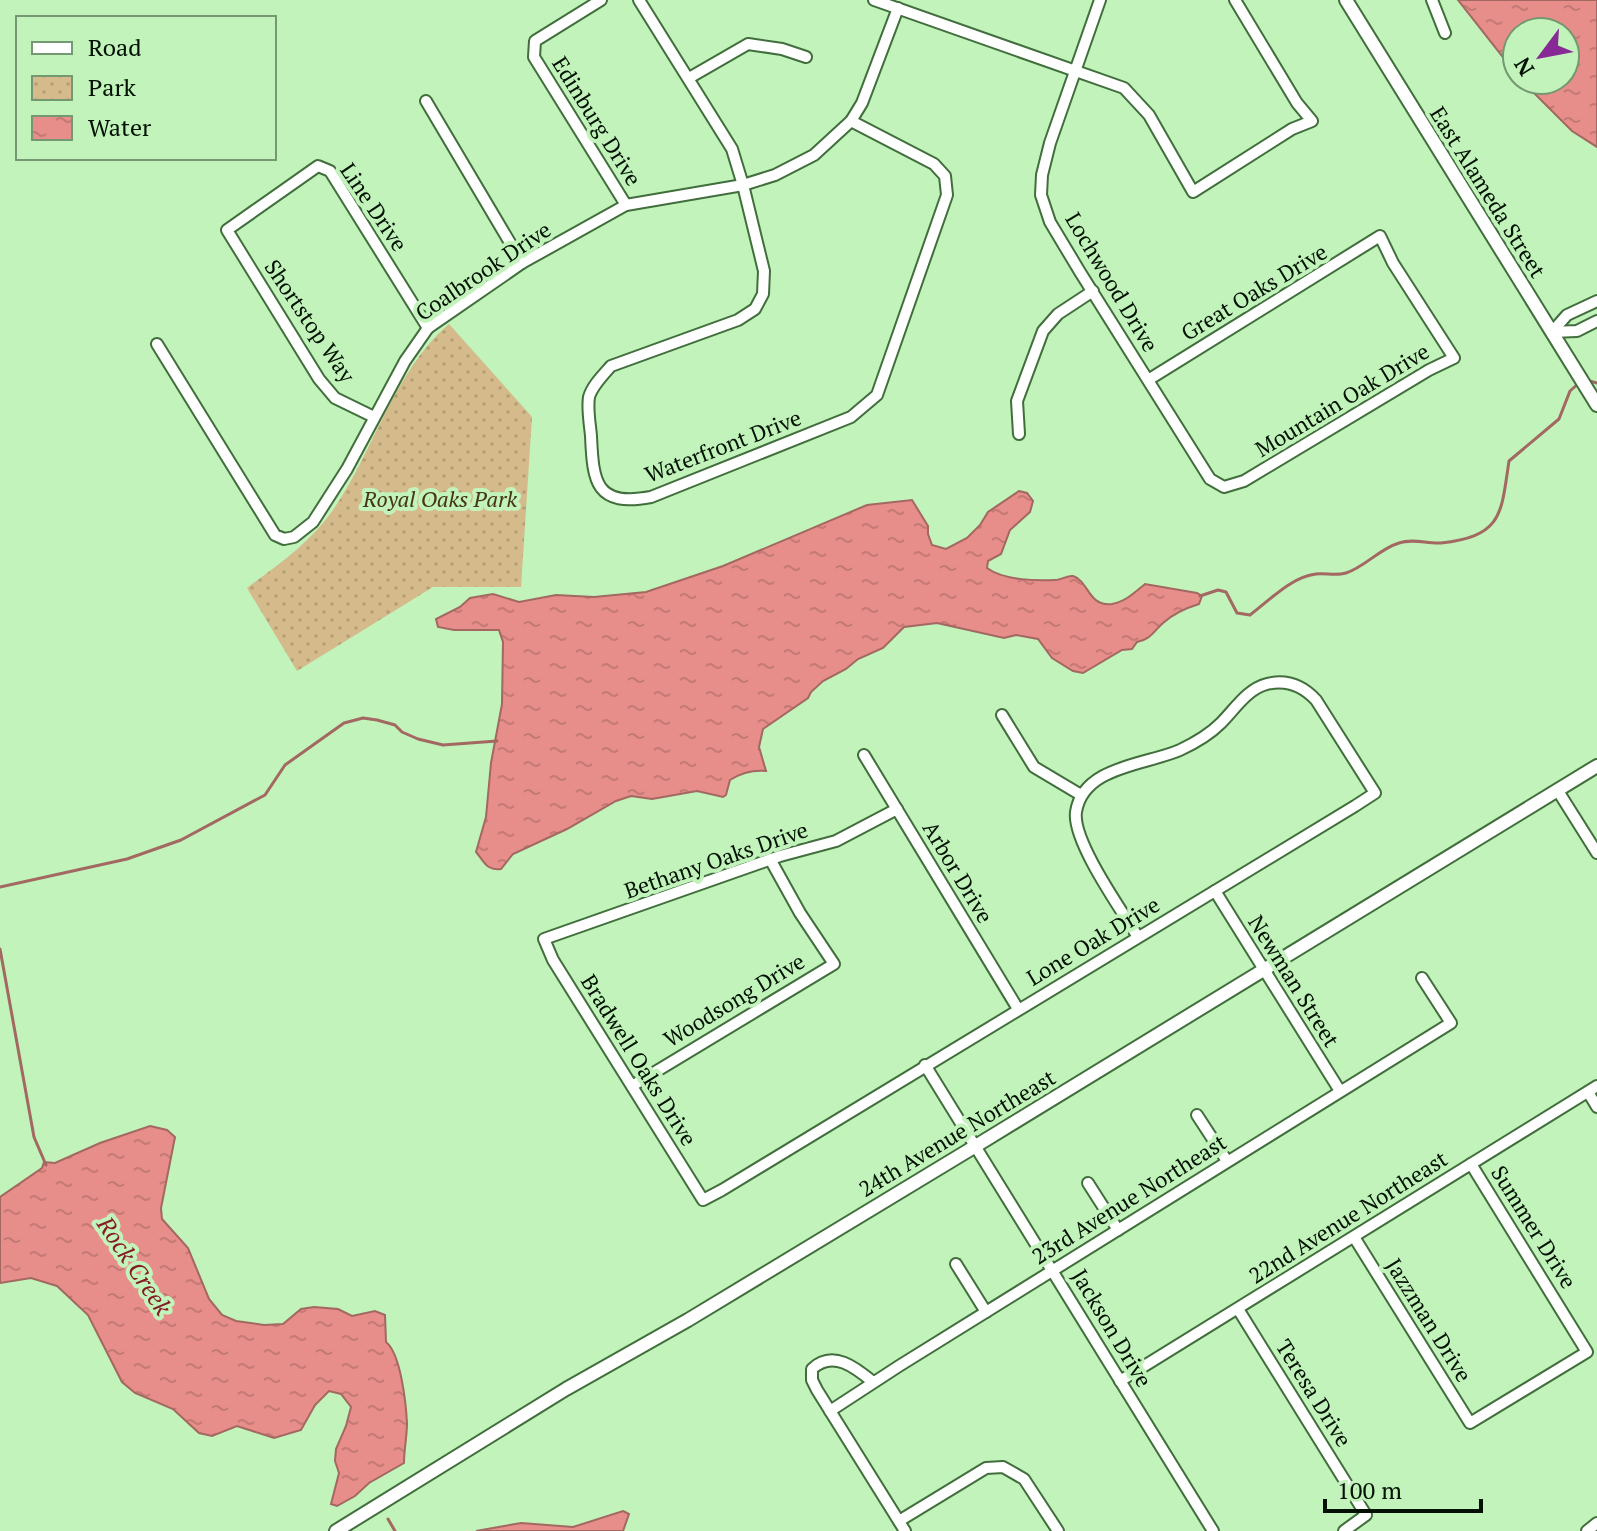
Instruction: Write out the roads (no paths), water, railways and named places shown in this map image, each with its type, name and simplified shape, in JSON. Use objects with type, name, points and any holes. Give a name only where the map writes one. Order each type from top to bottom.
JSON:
[{"type":"street","name":"Edinburg Drive","points":[[601,0],[535,41],[534,57],[626,205]]},
{"type":"street","points":[[639,0],[732,149],[743,185]]},
{"type":"street","points":[[874,0],[1124,88],[1142,105],[1193,192],[1292,129],[1312,121],[1297,103],[1235,0]]},
{"type":"street","name":"Lochwood Drive","points":[[1100,0],[1047,152],[1041,195],[1050,222],[1210,479]]},
{"type":"street","name":"East Alameda Street","points":[[1346,0],[1595,402]]},
{"type":"street","points":[[1432,0],[1445,33]]},
{"type":"street","name":"Coalbrook Drive","points":[[157,344],[275,535],[284,539],[294,537],[313,522],[347,469],[405,361],[428,328],[522,263],[626,205],[743,185],[775,175],[814,155],[851,121],[862,103],[898,8]]},
{"type":"street","points":[[689,78],[748,44],[782,49],[806,57]]},
{"type":"street","points":[[426,101],[522,263]]},
{"type":"street","name":"Waterfront Drive","points":[[743,185],[764,271],[763,294],[755,309],[738,320],[611,366],[598,381],[589,397],[592,473],[601,488],[613,496],[627,501],[651,497],[851,417],[877,395],[947,195],[945,176],[934,164],[851,121]]},
{"type":"street","name":"Line Drive","points":[[227,230],[318,166],[330,171],[428,328]]},
{"type":"street","name":"Shortstop Way","points":[[227,230],[319,379],[335,398],[374,417]]},
{"type":"street","name":"Great Oaks Drive","points":[[1148,380],[1380,236]]},
{"type":"street","name":"Mountain Oak Drive","points":[[1210,479],[1224,487],[1236,486],[1454,358],[1393,263],[1380,236]]},
{"type":"street","points":[[1019,434],[1017,401],[1043,331],[1058,314],[1093,291]]},
{"type":"street","points":[[1552,332],[1567,315],[1597,301]]},
{"type":"street","points":[[1552,332],[1577,331],[1597,321]]},
{"type":"street","name":"Lone Oak Drive","points":[[703,1200],[1375,793],[1316,700],[1305,690],[1282,682],[1255,688],[1203,738],[1180,750],[1105,775],[1081,795]]},
{"type":"street","points":[[1002,715],[1034,767],[1081,795],[1076,814],[1081,842],[1138,937]]},
{"type":"street","name":"Arbor Drive","points":[[864,755],[1018,1009]]},
{"type":"street","name":"24th Avenue Northeast","points":[[336,1531],[566,1389],[688,1320],[974,1147],[1597,766]]},
{"type":"street","points":[[1558,791],[1597,853]]},
{"type":"street","name":"Bethany Oaks Drive","points":[[544,939],[770,859],[836,841],[897,809]]},
{"type":"street","name":"Woodsong Drive","points":[[632,1086],[834,964],[800,913],[770,859]]},
{"type":"street","name":"Newman Street","points":[[1215,891],[1340,1091]]},
{"type":"street","name":"Bradwell Oaks Drive","points":[[544,939],[553,960],[703,1200]]},
{"type":"street","name":"23rd Avenue Northeast","points":[[830,1411],[1451,1023],[1422,978]]},
{"type":"street","name":"Jackson Drive","points":[[925,1065],[1213,1531]]},
{"type":"street","points":[[1592,1089],[1597,1107]]},
{"type":"street","name":"22nd Avenue Northeast","points":[[1120,1381],[1592,1089]]},
{"type":"street","points":[[1197,1115],[1227,1161]]},
{"type":"street","name":"Summer Drive","points":[[1470,1423],[1587,1352],[1471,1164]]},
{"type":"street","points":[[1088,1183],[1118,1230]]},
{"type":"street","name":"Jazzman Drive","points":[[1354,1237],[1470,1423]]},
{"type":"street","points":[[956,1264],[986,1312]]},
{"type":"street","name":"Teresa Drive","points":[[1238,1309],[1366,1515],[1344,1531]]},
{"type":"street","points":[[873,1382],[853,1366],[842,1362],[825,1360],[812,1369],[812,1380],[902,1526],[986,1468],[1003,1467],[1024,1479],[1058,1531]]},
{"type":"street","points":[[1587,1531],[1597,1523]]},
{"type":"water","points":[[1458,0],[1597,0],[1597,147],[1572,131],[1537,96],[1581,96],[1581,16],[1501,16],[1501,55]]},
{"type":"water","points":[[1019,491],[1027,493],[1033,501],[1030,512],[1010,530],[1001,554],[988,561],[987,568],[1002,575],[1029,580],[1073,576],[1093,598],[1104,604],[1121,601],[1145,584],[1197,593],[1202,596],[1199,604],[1171,616],[1132,649],[1122,650],[1083,673],[1073,671],[1052,658],[1038,639],[1016,635],[1004,638],[937,623],[904,627],[883,648],[858,659],[823,681],[808,698],[763,729],[759,747],[766,771],[748,772],[730,780],[723,797],[697,791],[652,799],[631,796],[513,854],[501,869],[489,867],[476,852],[486,817],[491,763],[502,704],[503,642],[499,630],[454,630],[438,627],[436,619],[460,607],[470,598],[493,594],[519,602],[556,595],[594,597],[646,592],[723,566],[867,505],[912,500],[928,526],[932,545],[946,549],[967,538],[988,512]]},
{"type":"water","points":[[150,1126],[167,1130],[175,1137],[161,1208],[162,1219],[188,1248],[209,1299],[222,1315],[236,1321],[264,1325],[283,1324],[301,1309],[314,1307],[338,1309],[352,1316],[375,1311],[385,1315],[386,1342],[395,1357],[402,1380],[407,1423],[404,1463],[337,1506],[331,1504],[339,1473],[335,1461],[336,1449],[351,1407],[341,1394],[329,1391],[315,1405],[301,1430],[274,1438],[237,1426],[212,1436],[199,1433],[173,1409],[135,1393],[122,1382],[88,1315],[57,1286],[31,1278],[0,1283],[0,1197],[42,1168],[44,1162],[55,1163]]},
{"type":"water","points":[[623,1511],[629,1514],[623,1531],[476,1531],[521,1523],[573,1527]]},
{"type":"waterway","points":[[1586,380],[1597,383]]},
{"type":"waterway","points":[[1200,596],[1218,590],[1226,592],[1237,613],[1250,615],[1298,580],[1316,574],[1346,573],[1399,543],[1441,543],[1477,535],[1488,528],[1500,508],[1509,461],[1559,419],[1570,391],[1579,383]]},
{"type":"waterway","points":[[0,887],[127,859],[181,840],[265,795],[285,765],[344,723],[363,718],[377,720],[395,725],[418,739],[443,745],[497,741]]},
{"type":"waterway","name":"Rock Creek","points":[[0,949],[34,1137],[46,1165]]},
{"type":"waterway","name":"Rock Creek","points":[[388,1519],[395,1531]]},
{"type":"park label","name":"Royal Oaks Park","points":[[440,499]]}]
